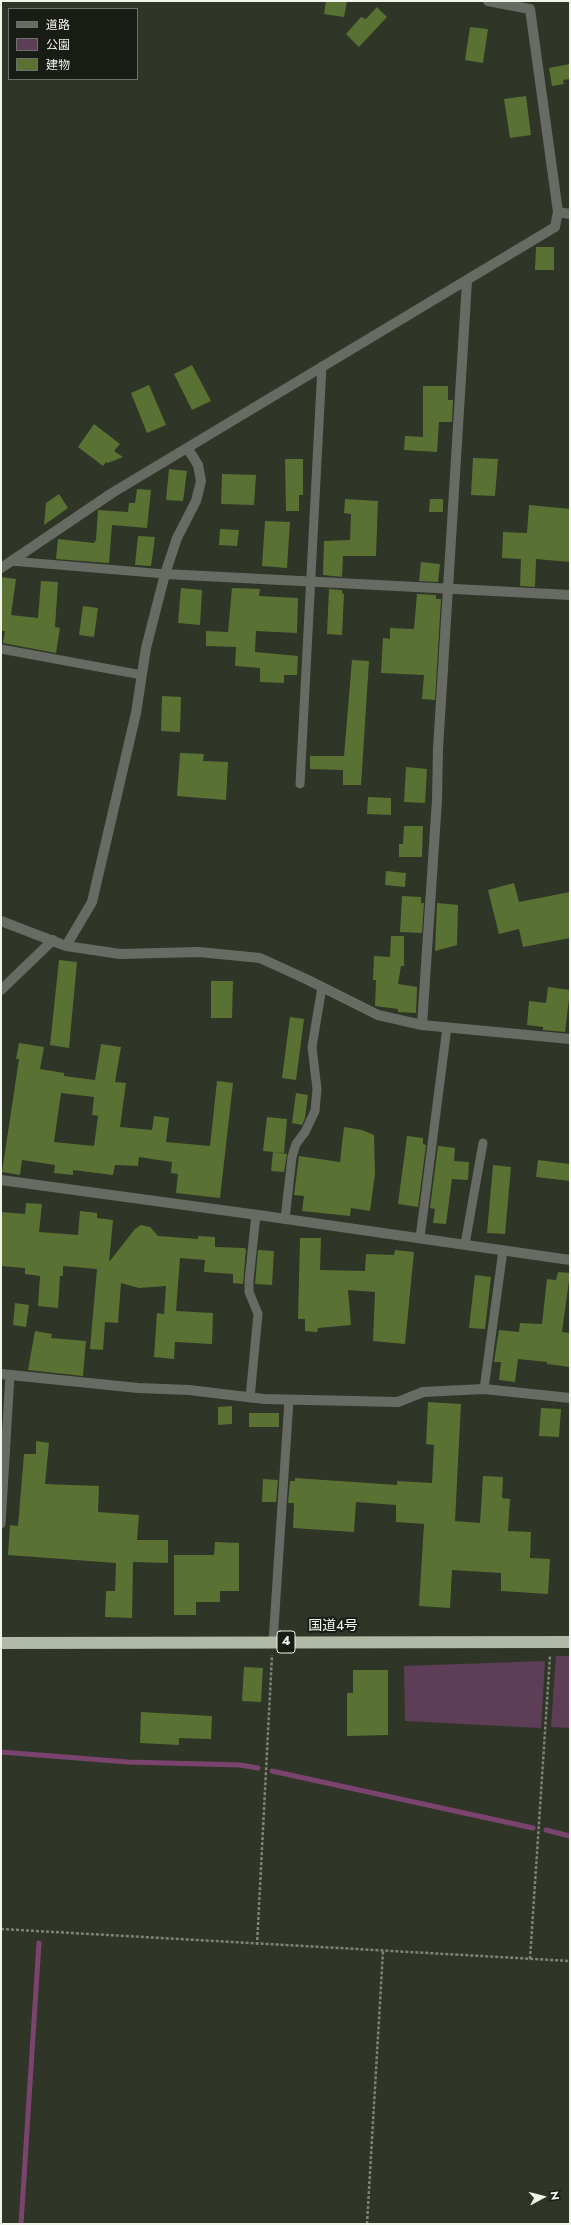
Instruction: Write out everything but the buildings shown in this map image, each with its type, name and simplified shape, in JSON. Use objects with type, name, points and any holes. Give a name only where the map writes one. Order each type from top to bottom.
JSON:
[{"type":"highway","name":"国道4号","points":[[1,1643],[570,1642]]},
{"type":"street","points":[[1,568],[112,493],[188,448],[234,418],[467,281],[554,226],[558,212],[530,5],[488,1]]},
{"type":"street","points":[[558,212],[570,214]]},
{"type":"street","points":[[422,1025],[467,281]]},
{"type":"street","points":[[66,946],[92,902],[136,713],[146,648],[164,574],[177,538],[196,501],[201,481],[198,465],[188,448]]},
{"type":"street","points":[[164,574],[312,581],[448,590],[570,595]]},
{"type":"street","points":[[1,921],[66,946],[120,954],[199,952],[260,958],[378,1015],[422,1025],[570,1039]]},
{"type":"street","points":[[1,990],[53,940]]},
{"type":"street","points":[[1,1180],[285,1218],[570,1260]]},
{"type":"street","points":[[6,1374],[138,1388],[189,1390],[250,1398],[289,1400],[398,1402],[423,1392],[484,1389],[570,1398]]},
{"type":"lane","points":[[300,784],[312,581],[322,366]]},
{"type":"lane","points":[[11,561],[164,574]]},
{"type":"lane","points":[[1,649],[142,675]]},
{"type":"lane","points":[[285,1218],[292,1157],[296,1144],[305,1132],[315,1111],[317,1089],[312,1047],[322,987]]},
{"type":"lane","points":[[420,1238],[447,1027]]},
{"type":"lane","points":[[464,1244],[483,1143]]},
{"type":"lane","points":[[250,1398],[258,1314],[249,1292],[256,1214]]},
{"type":"lane","points":[[484,1389],[503,1250]]},
{"type":"lane","points":[[1,1524],[6,1374]]},
{"type":"lane","points":[[273,1642],[289,1400]]},
{"type":"path","points":[[257,1945],[273,1642]]},
{"type":"path","points":[[530,1959],[551,1642]]},
{"type":"path","points":[[1,1929],[257,1945],[570,1961]]},
{"type":"path","points":[[367,2224],[383,1951]]},
{"type":"green space","points":[[556,1656],[570,1656],[570,1728],[551,1727]]},
{"type":"green space","points":[[545,1661],[541,1728],[405,1721],[404,1666]]},
{"type":"waterway","points":[[1,1752],[128,1762],[240,1765],[258,1768]]},
{"type":"waterway","points":[[272,1771],[533,1828]]},
{"type":"waterway","points":[[546,1830],[570,1836]]},
{"type":"waterway","points":[[21,2224],[39,1943]]}]
